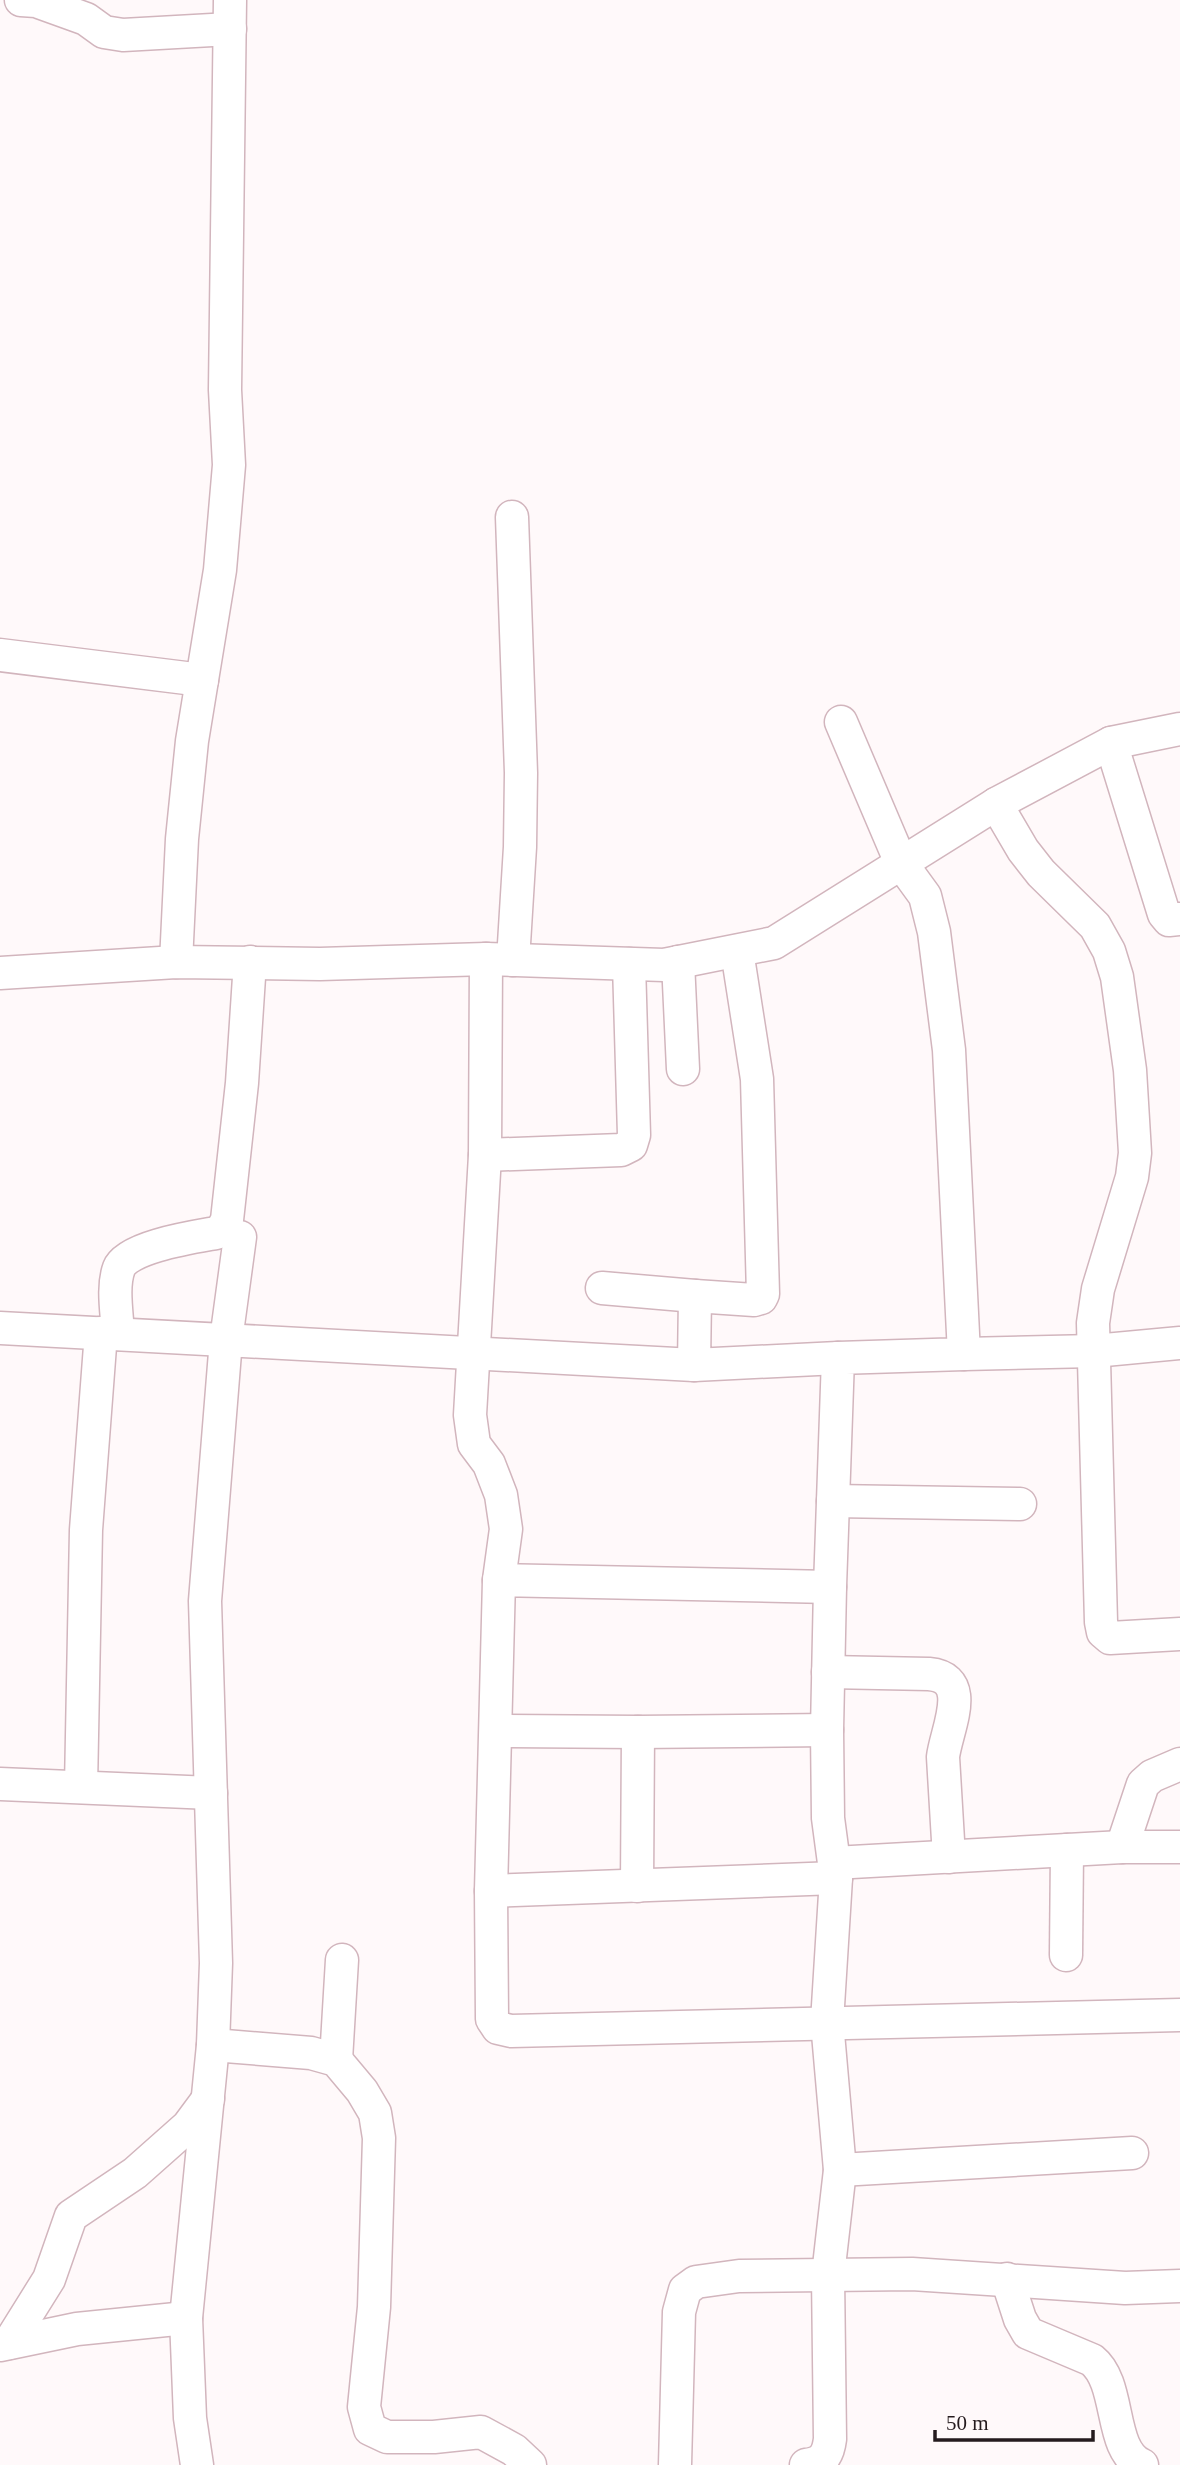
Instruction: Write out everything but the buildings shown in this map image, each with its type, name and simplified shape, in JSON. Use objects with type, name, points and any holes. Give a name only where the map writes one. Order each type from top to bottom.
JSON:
[{"type":"street","points":[[21,0],[36,1],[86,19],[104,32],[123,35],[230,15],[225,390],[229,465],[220,570],[192,741],[182,839],[176,962]]},
{"type":"street","points":[[512,517],[521,773],[520,847],[500,959],[485,1155],[470,1415],[474,1444],[489,1464],[501,1495],[506,1529],[499,1580],[491,1891],[492,2019],[498,2028],[510,2031],[1180,2015]]},
{"type":"street","points":[[0,655],[202,680]]},
{"type":"street","points":[[841,722],[901,863],[925,896],[936,945],[949,1049],[964,1354]]},
{"type":"street","points":[[0,974],[176,962],[320,964],[500,959],[664,965],[774,943],[996,804],[1111,743],[1180,729]]},
{"type":"street","points":[[1111,743],[1164,914],[1168,920],[1180,919]]},
{"type":"street","points":[[996,804],[1023,850],[1041,873],[1095,926],[1109,950],[1117,977],[1131,1084],[1135,1153],[1132,1177],[1098,1289],[1093,1323],[1101,1622],[1103,1632],[1110,1638],[1180,1634]]},
{"type":"street","points":[[602,1288],[754,1300],[764,1294],[757,1079],[737,950]]},
{"type":"street","points":[[81,1787],[86,1530],[117,1277],[121,1264],[135,1253],[216,1233],[223,1228],[227,1220],[242,1083],[250,962]]},
{"type":"street","points":[[678,962],[683,1069]]},
{"type":"street","points":[[485,1155],[621,1150],[631,1145],[634,1135],[629,964]]},
{"type":"street","points":[[197,2465],[190,2418],[186,2318],[214,2045],[216,1963],[205,1601],[226,1340],[240,1237]]},
{"type":"street","points":[[694,1365],[695,1296]]},
{"type":"street","points":[[0,1328],[473,1351],[694,1365],[1094,1351],[1180,1343]]},
{"type":"street","points":[[807,2465],[822,2461],[828,2452],[830,2439],[828,2275],[841,2170],[827,2022],[835,1870],[828,1818],[827,1730],[838,1358]]},
{"type":"street","points":[[833,1502],[1020,1504]]},
{"type":"street","points":[[499,1580],[830,1587]]},
{"type":"street","points":[[828,1672],[929,1674],[948,1679],[954,1705],[954,1716],[943,1756],[949,1857]]},
{"type":"street","points":[[497,1731],[827,1730]]},
{"type":"street","points":[[637,1886],[638,1732]]},
{"type":"street","points":[[1122,1847],[1143,1784],[1152,1776],[1180,1764]]},
{"type":"street","points":[[0,1784],[211,1793]]},
{"type":"street","points":[[491,1891],[637,1886],[835,1870],[949,1857],[1122,1847],[1180,1847]]},
{"type":"street","points":[[1066,1850],[1066,1955]]},
{"type":"street","points":[[337,2060],[342,1960]]},
{"type":"street","points":[[214,2045],[311,2053],[337,2060],[376,2113],[379,2138],[374,2307],[364,2407],[370,2429],[415,2451],[481,2432],[514,2450],[530,2465]]},
{"type":"street","points":[[4,2344],[49,2279],[71,2216],[135,2173],[188,2126],[208,2099]]},
{"type":"street","points":[[841,2170],[1132,2153]]},
{"type":"street","points":[[675,2465],[679,2312],[685,2290],[696,2282],[739,2276],[912,2274],[1125,2288],[1180,2286]]},
{"type":"street","points":[[1007,2279],[1020,2319],[1028,2333],[1093,2360],[1101,2367],[1128,2461]]},
{"type":"street","points":[[4,2344],[77,2329],[186,2318]]}]
